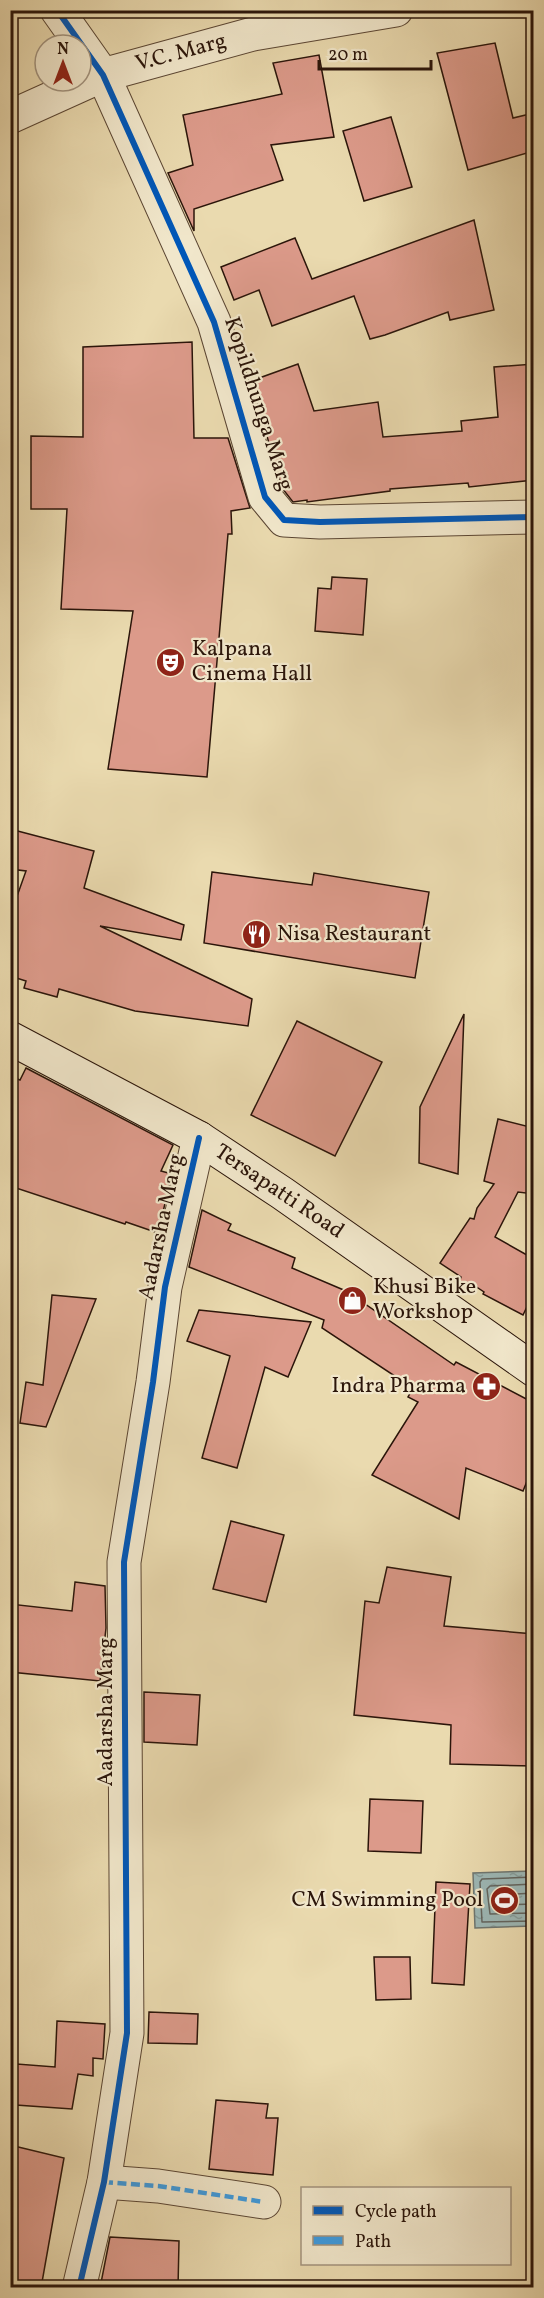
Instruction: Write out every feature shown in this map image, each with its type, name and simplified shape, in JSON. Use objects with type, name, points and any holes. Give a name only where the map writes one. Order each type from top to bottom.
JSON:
[{"type":"street","name":"Kopildhunga Marg","points":[[57,10],[103,75],[214,322],[265,497],[284,520],[320,522],[534,517]]},
{"type":"street","name":"V.C. Marg","points":[[10,117],[103,75],[253,34],[396,10]]},
{"type":"street","name":"Tersapatti Road","points":[[10,1038],[199,1138],[282,1193],[534,1370]]},
{"type":"street","name":"Aadarsha Marg","points":[[79,2288],[104,2182],[127,2033],[124,1562],[153,1382],[165,1287],[199,1138]]},
{"type":"street","points":[[104,2182],[158,2186],[264,2202]]},
{"type":"water","name":"CM Swimming Pool","points":[[533,1871],[533,1926],[475,1928],[473,1873]]},
{"type":"building","points":[[495,43],[513,118],[534,113],[534,151],[468,170],[437,53]]},
{"type":"building","points":[[319,55],[334,137],[271,145],[283,180],[194,209],[194,231],[168,173],[193,165],[183,115],[282,94],[273,63]]},
{"type":"building","points":[[391,117],[412,187],[364,201],[343,131]]},
{"type":"building","points":[[474,220],[494,310],[450,320],[448,312],[370,339],[354,296],[272,326],[259,290],[234,300],[221,267],[295,238],[312,279]]},
{"type":"building","points":[[192,342],[194,438],[228,438],[250,508],[231,511],[232,534],[228,534],[207,777],[108,769],[133,611],[61,609],[67,509],[31,509],[31,436],[83,437],[83,347]]},
{"type":"building","points":[[298,364],[314,411],[378,402],[383,437],[462,431],[461,421],[498,417],[494,367],[534,364],[534,480],[469,487],[468,483],[390,489],[390,491],[293,502],[282,488],[251,381]]},
{"type":"building","points":[[332,577],[367,579],[363,635],[315,631],[318,588],[331,589]]},
{"type":"building","points":[[10,829],[94,851],[84,888],[184,925],[181,940],[100,926],[252,999],[248,1026],[135,1011],[59,989],[57,997],[24,988],[26,981],[10,976],[10,916],[26,871],[10,869]]},
{"type":"building","points":[[212,872],[312,885],[314,873],[429,892],[415,978],[204,943]]},
{"type":"building","points":[[464,1014],[458,1174],[419,1163],[420,1107]]},
{"type":"building","points":[[297,1021],[382,1062],[335,1156],[251,1115]]},
{"type":"building","points":[[26,1068],[173,1145],[161,1171],[172,1174],[158,1233],[10,1186],[10,1076],[20,1080]]},
{"type":"building","points":[[498,1119],[534,1128],[534,1194],[518,1192],[495,1237],[534,1259],[534,1292],[523,1315],[483,1294],[484,1292],[472,1284],[471,1286],[459,1282],[461,1277],[440,1263],[470,1218],[474,1219],[477,1208],[494,1184],[484,1181]]},
{"type":"building","points":[[202,1210],[231,1224],[228,1230],[295,1258],[292,1268],[346,1291],[454,1365],[456,1362],[534,1403],[534,1464],[523,1491],[466,1468],[459,1519],[372,1475],[418,1402],[408,1397],[413,1388],[322,1328],[324,1320],[189,1267]]},
{"type":"building","points":[[52,1295],[96,1299],[46,1427],[20,1423],[26,1382],[43,1385]]},
{"type":"building","points":[[199,1310],[311,1322],[288,1377],[265,1367],[237,1468],[202,1458],[230,1356],[187,1341]]},
{"type":"building","points":[[231,1521],[284,1535],[266,1602],[213,1589]]},
{"type":"building","points":[[387,1567],[451,1577],[444,1626],[534,1634],[534,1766],[450,1764],[451,1725],[354,1715],[365,1601],[379,1603]]},
{"type":"building","points":[[75,1582],[105,1586],[106,1628],[100,1681],[10,1672],[10,1604],[72,1611]]},
{"type":"building","points":[[144,1692],[200,1695],[197,1745],[144,1742]]},
{"type":"building","points":[[370,1799],[423,1801],[421,1853],[368,1851]]},
{"type":"building","points":[[436,1882],[470,1884],[464,1985],[432,1983]]},
{"type":"building","points":[[374,1957],[410,1957],[411,1999],[376,2000]]},
{"type":"building","points":[[149,2012],[198,2014],[197,2044],[148,2043]]},
{"type":"building","points":[[57,2021],[105,2024],[103,2059],[93,2058],[93,2076],[78,2074],[72,2109],[16,2105],[17,2064],[55,2067]]},
{"type":"building","points":[[216,2100],[268,2104],[266,2118],[278,2118],[273,2175],[209,2169]]},
{"type":"building","points":[[10,2145],[64,2158],[41,2288],[10,2288]]},
{"type":"building","points":[[110,2237],[179,2241],[178,2288],[100,2288]]},
{"type":"marked path","points":[[104,2182],[158,2186],[264,2202]]},
{"type":"cycle path","points":[[57,10],[103,75],[214,322],[265,497],[284,520],[320,522],[534,517]]},
{"type":"cycle path","points":[[79,2288],[104,2182],[127,2033],[124,1562],[153,1382],[165,1287],[199,1138]]},
{"type":"place","name":"Kalpana Cinema Hall","points":[[171,662]]},
{"type":"place","name":"Nisa Restaurant","points":[[256,934]]},
{"type":"place","name":"Khusi Bike Workshop","points":[[352,1300]]},
{"type":"place","name":"Indra Pharma","points":[[487,1386]]},
{"type":"place","name":"CM Swimming Pool","points":[[504,1900]]}]
